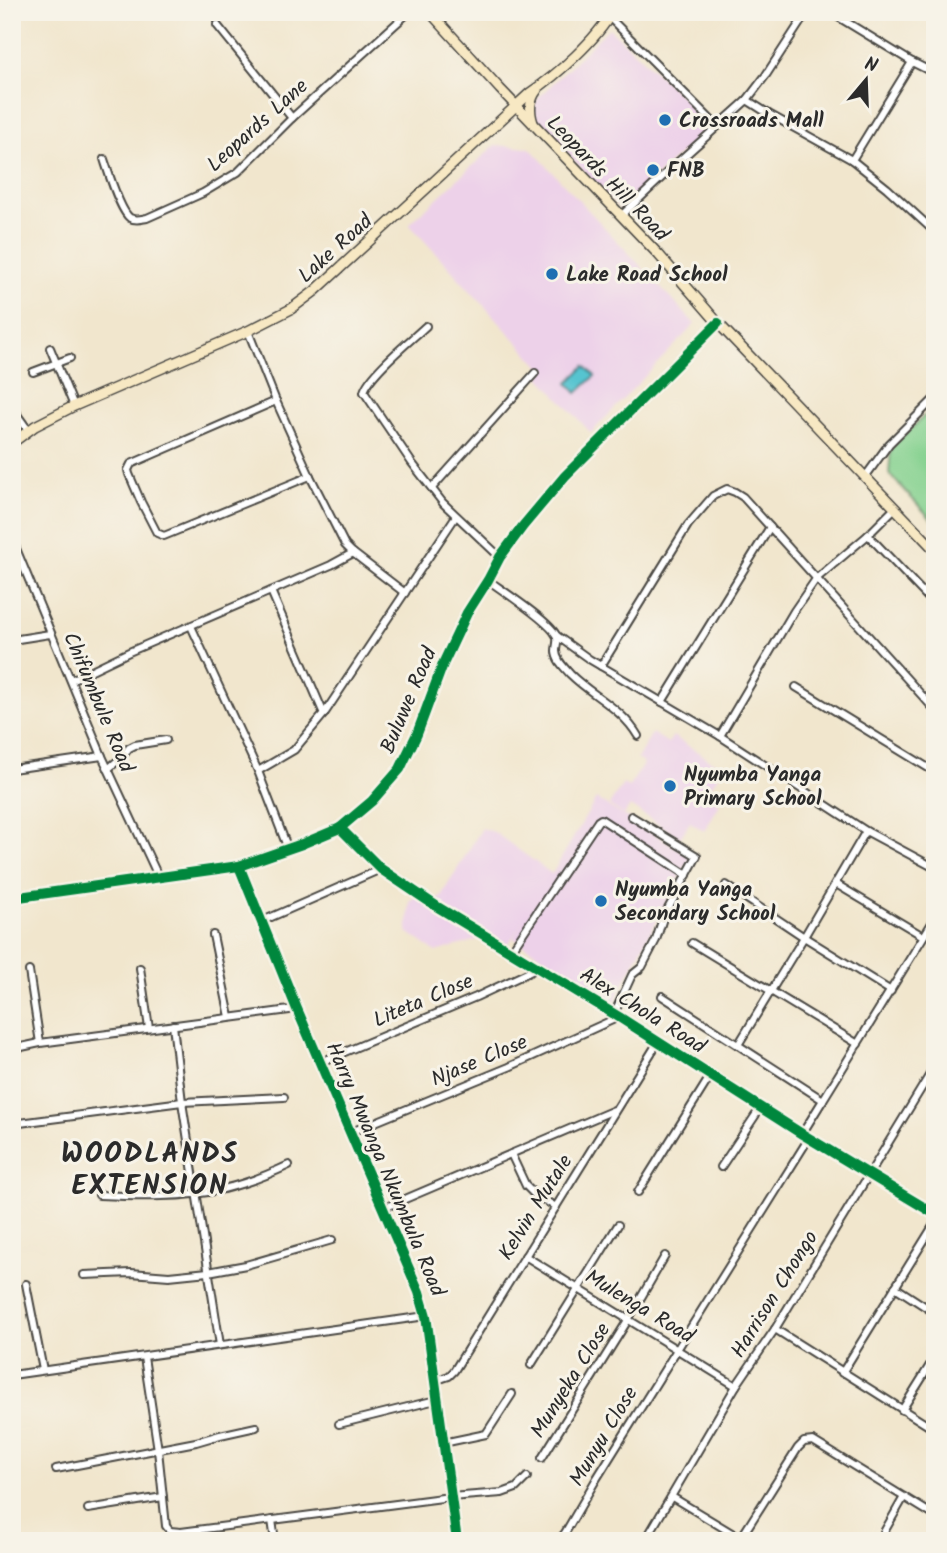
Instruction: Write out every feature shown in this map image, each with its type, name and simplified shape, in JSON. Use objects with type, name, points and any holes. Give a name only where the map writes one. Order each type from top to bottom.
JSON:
[{"type":"main road","name":"Leopards Hill Road","points":[[430,12],[659,255],[718,323],[935,550]]},
{"type":"main road","name":"Lake Road","points":[[12,443],[28,430],[74,406],[248,331],[291,309],[315,291],[530,93],[569,61],[610,15]]},
{"type":"main road","points":[[533,124],[530,105],[539,87]]},
{"type":"main road","points":[[500,89],[517,96],[530,93]]},
{"type":"main road","points":[[499,122],[505,103],[500,89]]},
{"type":"main road","points":[[499,122],[519,119],[533,124]]},
{"type":"main road","name":"Buluwe Road","points":[[12,898],[239,866],[340,828],[372,801],[400,769],[467,613],[500,557],[523,526],[565,476],[718,323]]},
{"type":"street","name":"Leopards Lane","points":[[104,159],[110,180],[127,215],[132,219],[147,218],[203,193],[238,172],[292,118],[409,12]]},
{"type":"street","points":[[621,216],[747,100],[807,12]]},
{"type":"street","points":[[830,12],[912,62],[926,69],[935,69]]},
{"type":"street","points":[[610,15],[717,126]]},
{"type":"street","points":[[217,25],[292,118]]},
{"type":"street","points":[[852,160],[912,62]]},
{"type":"street","points":[[747,100],[852,160],[935,232]]},
{"type":"street","points":[[426,327],[392,357],[368,383],[364,392],[443,503],[500,557]]},
{"type":"street","points":[[248,331],[276,401],[345,545],[405,593]]},
{"type":"street","points":[[50,348],[74,406]]},
{"type":"street","points":[[33,372],[70,358]]},
{"type":"street","points":[[432,488],[535,373]]},
{"type":"street","points":[[865,477],[889,444],[935,398]]},
{"type":"street","points":[[12,400],[18,416],[28,430]]},
{"type":"street","points":[[276,401],[131,464],[129,474],[141,502],[157,533],[164,536],[310,476]]},
{"type":"street","points":[[601,666],[688,525],[713,496],[727,489],[743,497],[935,710]]},
{"type":"street","points":[[720,736],[816,579],[895,508]]},
{"type":"street","points":[[258,771],[294,750],[324,714],[456,516]]},
{"type":"street","points":[[662,702],[770,527]]},
{"type":"street","points":[[868,535],[935,605]]},
{"type":"street","name":"Chifumbule Road","points":[[12,539],[108,769],[158,876]]},
{"type":"street","points":[[71,680],[353,554]]},
{"type":"street","points":[[488,580],[536,615],[557,636],[601,666],[720,736],[866,831],[935,868]]},
{"type":"street","points":[[271,591],[324,714]]},
{"type":"street","points":[[191,626],[258,771],[288,849]]},
{"type":"street","points":[[12,640],[50,634]]},
{"type":"street","points":[[557,636],[556,654],[563,666],[577,681],[622,715],[638,736]]},
{"type":"street","points":[[796,687],[935,772]]},
{"type":"street","points":[[108,769],[129,748],[166,740]]},
{"type":"street","points":[[12,769],[102,755]]},
{"type":"street","points":[[616,1016],[632,975],[642,967],[656,940],[663,918],[697,856],[631,816]]},
{"type":"street","points":[[511,951],[601,819],[687,875]]},
{"type":"street","name":"Alex Chola Road","points":[[340,828],[381,869],[436,906],[935,1214]]},
{"type":"street","points":[[738,1045],[866,831]]},
{"type":"street","name":"Harry Mwanga Nkumbula Road","points":[[239,866],[260,922],[419,1292],[426,1316],[457,1541]]},
{"type":"street","points":[[260,922],[381,869]]},
{"type":"street","points":[[835,884],[923,936]]},
{"type":"street","points":[[726,885],[891,991]]},
{"type":"street","points":[[802,1134],[935,918]]},
{"type":"street","points":[[213,935],[230,1017]]},
{"type":"street","points":[[692,943],[858,1044]]},
{"type":"street","points":[[140,968],[149,1028]]},
{"type":"street","name":"Liteta Close","points":[[321,1062],[538,968]]},
{"type":"street","points":[[29,971],[40,1043]]},
{"type":"street","points":[[662,996],[823,1100]]},
{"type":"street","points":[[12,1049],[297,1009]]},
{"type":"street","name":"Njase Close","points":[[351,1132],[509,1067],[616,1016]]},
{"type":"street","points":[[173,1025],[182,1102],[220,1345]]},
{"type":"street","name":"Kelvin Mutale","points":[[434,1381],[447,1377],[454,1371],[658,1042]]},
{"type":"street","name":"Harrison Chongo","points":[[645,1541],[736,1386],[775,1329],[935,1066]]},
{"type":"street","points":[[638,1192],[711,1075]]},
{"type":"street","points":[[12,1124],[182,1102],[284,1097]]},
{"type":"street","points":[[721,1167],[761,1107]]},
{"type":"street","points":[[384,1208],[615,1110]]},
{"type":"street","name":"Munyu Close","points":[[558,1541],[810,1138]]},
{"type":"street","points":[[511,1154],[526,1186],[556,1207]]},
{"type":"street","points":[[99,1195],[162,1196],[229,1188],[289,1165]]},
{"type":"street","points":[[842,1373],[935,1223]]},
{"type":"street","points":[[531,1365],[618,1225]]},
{"type":"street","points":[[84,1275],[131,1273],[169,1276],[208,1272],[246,1265],[332,1240]]},
{"type":"street","name":"Mulenga Road","points":[[526,1256],[736,1386]]},
{"type":"street","name":"Munyeka Close","points":[[542,1458],[665,1256]]},
{"type":"street","points":[[26,1284],[43,1370]]},
{"type":"street","points":[[895,1287],[935,1313]]},
{"type":"street","points":[[12,1376],[426,1316]]},
{"type":"street","points":[[775,1329],[935,1430]]},
{"type":"street","points":[[144,1357],[166,1527],[170,1531],[181,1532],[508,1492],[527,1476]]},
{"type":"street","points":[[902,1410],[935,1357]]},
{"type":"street","points":[[443,1443],[486,1434],[512,1394]]},
{"type":"street","points":[[339,1424],[436,1400]]},
{"type":"street","points":[[56,1469],[158,1450],[256,1427]]},
{"type":"street","points":[[672,1497],[742,1540],[798,1448],[804,1442],[813,1441],[935,1516]]},
{"type":"street","points":[[88,1509],[163,1497]]},
{"type":"street","points":[[891,1541],[884,1532],[904,1497]]},
{"type":"street","points":[[272,1521],[275,1541]]},
{"type":"street","points":[[168,1541],[170,1531]]},
{"type":"shaded area","points":[[609,28],[711,124],[621,210],[533,118],[533,108],[538,98]]},
{"type":"shaded area","name":"Lake Road School","points":[[495,145],[530,148],[695,324],[591,433],[540,377],[544,371],[409,224]]},
{"type":"shaded area","name":"Nyumba Yanga Primary School","points":[[652,733],[668,743],[673,736],[723,768],[706,794],[720,804],[704,831],[690,822],[680,838],[630,806],[624,815],[609,805],[623,784],[629,787],[644,763],[637,759]]},
{"type":"shaded area","name":"Nyumba Yanga Secondary School","points":[[596,799],[691,856],[625,980],[616,1003],[513,938],[525,917],[508,945],[481,939],[436,952],[407,932],[410,901],[421,892],[434,900],[441,896],[482,828],[494,832],[552,874]]},
{"type":"green space","points":[[935,406],[935,523],[889,474],[891,447]]},
{"type":"water","points":[[585,366],[595,376],[577,393],[568,383]]},
{"type":"cycle path","points":[[12,898],[239,866],[340,828],[372,801],[400,769],[467,613],[500,557],[523,526],[565,476],[718,323]]},
{"type":"cycle path","points":[[340,828],[381,869],[436,906],[935,1214]]},
{"type":"cycle path","points":[[239,866],[297,1009],[419,1292],[426,1316],[457,1541]]},
{"type":"place","name":"Crossroads Mall","points":[[665,120]]},
{"type":"place","name":"FNB","points":[[653,170]]},
{"type":"place","name":"Lake Road School","points":[[552,274]]},
{"type":"place","name":"Nyumba Yanga Primary School","points":[[670,786]]},
{"type":"place","name":"Nyumba Yanga Secondary School","points":[[601,901]]},
{"type":"district","name":"WOODLANDS EXTENSION","points":[[150,1168]]}]
